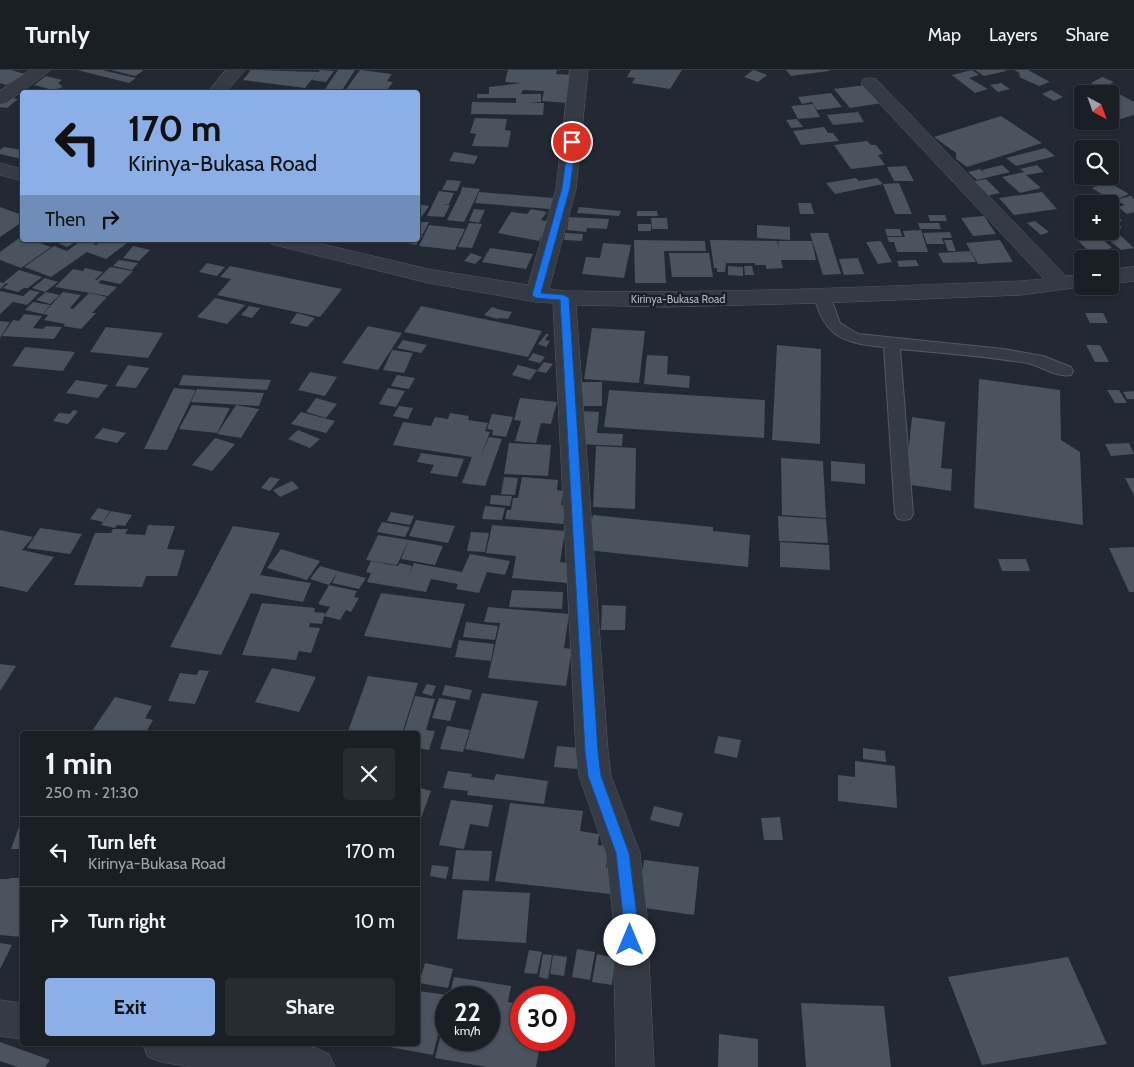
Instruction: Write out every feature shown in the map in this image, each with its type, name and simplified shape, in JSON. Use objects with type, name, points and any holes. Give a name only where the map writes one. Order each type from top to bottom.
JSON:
[{"type":"street","points":[[0,99],[42,70]]},
{"type":"street","points":[[219,90],[236,70]]},
{"type":"street","points":[[579,70],[570,160],[550,297],[595,776],[622,853],[630,916],[635,1067]]},
{"type":"street","points":[[870,83],[1060,283]]},
{"type":"street","points":[[0,169],[20,174]]},
{"type":"street","name":"Kirinya-Bukasa Road","points":[[286,242],[428,276],[550,297],[666,300],[822,296],[1021,288],[1074,282]]},
{"type":"street","points":[[1119,276],[1134,274]]},
{"type":"street","points":[[0,1018],[20,1021]]},
{"type":"street","points":[[174,1046],[316,1067]]},
{"type":"lane","points":[[822,296],[827,317],[846,337],[1003,354],[1037,360],[1065,371]]},
{"type":"lane","points":[[892,343],[904,514]]},
{"type":"building","points":[[0,70],[11,70],[25,74],[6,85],[0,83]]},
{"type":"building","points":[[77,70],[102,70],[136,78],[129,83]]},
{"type":"building","points":[[111,70],[141,70],[143,71],[135,76]]},
{"type":"building","points":[[251,70],[334,71],[326,82],[312,80],[317,73],[305,88],[243,80]]},
{"type":"building","points":[[338,70],[355,70],[342,90],[324,90]]},
{"type":"building","points":[[360,70],[392,74],[387,81],[393,82],[388,89],[345,90]]},
{"type":"building","points":[[508,70],[557,70],[556,74],[573,75],[567,103],[542,101],[544,91],[523,90],[521,94],[541,94],[541,102],[528,103],[544,103],[543,115],[471,114],[472,102],[516,103],[516,98],[477,98],[477,94],[489,94],[489,87],[521,83],[505,82]]},
{"type":"building","points":[[631,70],[682,70],[670,89],[632,83],[635,78],[627,77]]},
{"type":"building","points":[[753,70],[767,75],[758,82],[744,77]]},
{"type":"building","points":[[786,70],[829,70],[829,71],[791,76]]},
{"type":"building","points":[[972,70],[979,75],[969,78],[988,89],[975,93],[952,75]]},
{"type":"building","points":[[975,70],[1006,70],[1006,71],[984,76]]},
{"type":"building","points":[[1014,70],[1028,70],[1050,82],[1039,86],[1019,77],[1021,76],[1018,74],[1020,73]]},
{"type":"building","points":[[46,76],[62,80],[58,83],[63,87],[53,90],[34,85]]},
{"type":"building","points":[[1102,77],[1114,82],[1108,85],[1091,83]]},
{"type":"building","points":[[1001,83],[1010,89],[998,92],[990,85]]},
{"type":"building","points":[[866,85],[882,103],[850,108],[834,89]]},
{"type":"building","points":[[1051,90],[1063,97],[1054,101],[1042,94]]},
{"type":"building","points":[[831,93],[842,107],[817,110],[812,102],[802,104],[798,97]]},
{"type":"building","points":[[1119,94],[1134,102],[1134,115],[1119,118]]},
{"type":"building","points":[[5,97],[18,99],[7,108],[0,107],[0,101]]},
{"type":"building","points":[[813,104],[820,117],[798,119],[791,106]]},
{"type":"building","points":[[858,112],[864,122],[833,125],[827,115]]},
{"type":"building","points":[[1001,116],[1042,143],[967,167],[956,159],[956,153],[934,137]]},
{"type":"building","points":[[475,118],[507,119],[505,130],[511,131],[508,147],[472,146],[476,134],[470,133]]},
{"type":"building","points":[[797,119],[803,127],[791,128],[786,120]]},
{"type":"building","points":[[824,127],[828,133],[833,133],[839,141],[801,145],[793,131]]},
{"type":"building","points":[[867,141],[871,145],[876,145],[883,154],[878,155],[885,165],[851,169],[834,145]]},
{"type":"building","points":[[4,147],[20,150],[20,159],[0,154],[0,150]]},
{"type":"building","points":[[1045,148],[1055,156],[1016,166],[1006,158]]},
{"type":"building","points":[[454,152],[478,156],[474,164],[449,161]]},
{"type":"building","points":[[1002,165],[1010,172],[977,180],[968,172],[980,169],[986,175],[982,170]]},
{"type":"building","points":[[1037,165],[1044,172],[1026,175],[1041,188],[1020,193],[1002,177],[1024,172],[1020,169]]},
{"type":"building","points":[[906,166],[914,181],[894,181],[887,167]]},
{"type":"building","points":[[856,178],[859,181],[877,178],[883,184],[835,194],[826,183]]},
{"type":"building","points":[[986,179],[1000,193],[986,196],[971,182]]},
{"type":"building","points":[[447,180],[461,181],[457,191],[442,190]]},
{"type":"building","points":[[899,183],[912,214],[895,214],[883,184]]},
{"type":"building","points":[[1100,185],[1113,185],[1129,194],[1119,198],[1119,195],[1103,195],[1092,188]]},
{"type":"building","points":[[462,187],[480,189],[464,222],[447,220],[461,192]]},
{"type":"building","points":[[439,191],[454,193],[449,204],[443,204],[450,205],[444,217],[427,216]]},
{"type":"building","points":[[479,192],[553,198],[550,209],[475,203]]},
{"type":"building","points":[[1042,192],[1057,209],[1014,215],[999,198]]},
{"type":"building","points":[[1131,196],[1134,199],[1134,212],[1127,214],[1119,208],[1125,205],[1119,202],[1119,199]]},
{"type":"building","points":[[798,203],[811,203],[814,214],[800,214]]},
{"type":"building","points":[[420,204],[429,206],[420,219]]},
{"type":"building","points":[[0,207],[20,214],[20,223],[0,237]]},
{"type":"building","points":[[579,207],[621,211],[619,216],[577,213]]},
{"type":"building","points":[[474,209],[485,210],[479,223],[469,221]]},
{"type":"building","points":[[531,209],[547,212],[541,220],[550,222],[539,241],[498,233],[511,212],[527,214]]},
{"type":"building","points":[[637,211],[657,211],[658,216],[637,216]]},
{"type":"building","points":[[928,215],[945,215],[947,221],[930,221]]},
{"type":"building","points":[[984,216],[996,234],[973,236],[961,218]]},
{"type":"building","points":[[569,217],[609,219],[607,229],[587,228],[586,232],[567,230]]},
{"type":"building","points":[[651,218],[667,218],[668,229],[652,229]]},
{"type":"building","points":[[1035,221],[1049,232],[1041,235],[1027,223]]},
{"type":"building","points":[[421,222],[429,222],[423,234],[420,234]]},
{"type":"building","points":[[469,223],[482,224],[472,248],[458,247]]},
{"type":"building","points":[[918,223],[939,223],[941,229],[920,229]]},
{"type":"building","points":[[638,224],[651,224],[651,231],[638,231]]},
{"type":"building","points":[[429,225],[465,229],[455,250],[419,246]]},
{"type":"building","points":[[757,225],[790,227],[790,240],[757,238]]},
{"type":"building","points":[[885,229],[900,229],[902,236],[887,236]]},
{"type":"building","points":[[921,230],[928,252],[897,252],[894,242],[889,242],[887,237],[905,237],[903,231]]},
{"type":"building","points":[[950,232],[952,238],[942,238],[944,244],[927,244],[923,233]]},
{"type":"building","points":[[565,233],[583,234],[582,241],[564,240]]},
{"type":"building","points":[[810,233],[828,233],[841,274],[823,275]]},
{"type":"building","points":[[1119,236],[1121,236],[1134,248],[1121,250],[1109,240],[1119,240]]},
{"type":"building","points":[[20,237],[20,242],[37,242],[51,247],[21,268],[0,260],[0,252]]},
{"type":"building","points":[[634,240],[705,241],[706,251],[664,251],[666,283],[635,283]]},
{"type":"building","points":[[710,240],[777,241],[779,249],[778,241],[812,241],[816,260],[781,260],[783,268],[766,269],[766,265],[755,265],[755,263],[726,263],[725,272],[717,272],[717,268],[714,268]]},
{"type":"building","points":[[944,240],[952,240],[956,251],[948,251]]},
{"type":"building","points":[[1000,240],[1013,262],[978,264],[966,243]]},
{"type":"building","points":[[1077,240],[1103,240],[1112,248],[1104,250],[1088,250]]},
{"type":"building","points":[[881,241],[892,262],[878,264],[866,242]]},
{"type":"building","points":[[55,242],[76,242],[67,247]]},
{"type":"building","points":[[79,242],[97,242],[93,245],[100,242],[127,243],[106,259],[87,252],[51,277],[24,267],[54,246],[67,251]]},
{"type":"building","points":[[402,242],[418,242],[416,245]]},
{"type":"building","points":[[603,243],[631,245],[624,278],[582,274],[586,257],[600,258]]},
{"type":"building","points":[[133,246],[150,250],[139,261],[123,258]]},
{"type":"building","points":[[490,248],[533,254],[526,269],[482,262]]},
{"type":"building","points":[[970,251],[976,262],[943,263],[938,253]]},
{"type":"building","points":[[471,253],[482,257],[475,264],[464,261]]},
{"type":"building","points":[[669,253],[709,253],[713,277],[672,277]]},
{"type":"building","points":[[858,258],[864,274],[844,275],[839,259]]},
{"type":"building","points":[[119,260],[138,263],[132,270],[113,266]]},
{"type":"building","points":[[916,260],[919,266],[899,267],[897,261]]},
{"type":"building","points":[[207,263],[225,267],[217,276],[199,272]]},
{"type":"building","points":[[230,266],[342,289],[320,317],[217,295],[231,279],[220,277]]},
{"type":"building","points":[[728,266],[743,267],[743,276],[728,275]]},
{"type":"building","points":[[744,266],[752,266],[754,275],[745,275]]},
{"type":"building","points":[[110,267],[133,271],[120,284],[101,280],[98,283],[117,287],[108,296],[55,287],[73,269],[83,271],[85,268],[103,272],[95,280],[97,280]]},
{"type":"building","points":[[19,270],[42,277],[28,288],[18,292],[3,288],[8,284],[6,283],[0,289],[0,282],[3,283]]},
{"type":"building","points":[[45,278],[58,282],[45,292],[32,288]]},
{"type":"building","points":[[30,290],[40,292],[27,305],[13,302],[0,314],[0,291],[23,296]]},
{"type":"building","points":[[46,292],[60,295],[50,304],[36,300]]},
{"type":"building","points":[[63,292],[81,295],[70,308],[73,309],[89,293],[107,297],[92,313],[96,313],[81,329],[44,320],[48,315],[43,314]]},
{"type":"building","points":[[215,298],[245,305],[227,324],[197,317]]},
{"type":"building","points":[[33,302],[50,305],[43,314],[25,310]]},
{"type":"building","points":[[249,306],[260,308],[252,318],[241,315]]},
{"type":"building","points":[[421,306],[542,331],[528,357],[404,332]]},
{"type":"building","points":[[492,307],[512,312],[508,319],[497,319],[484,315]]},
{"type":"building","points":[[297,313],[315,318],[307,327],[290,323]]},
{"type":"building","points":[[1085,313],[1103,313],[1108,323],[1090,323]]},
{"type":"building","points":[[24,314],[42,316],[33,328],[43,329],[46,326],[62,327],[54,339],[2,336],[13,320],[19,321]]},
{"type":"building","points":[[0,321],[10,322],[0,338]]},
{"type":"building","points":[[368,326],[402,333],[378,370],[342,363]]},
{"type":"building","points":[[106,327],[163,333],[148,358],[90,352]]},
{"type":"building","points":[[592,328],[645,331],[639,383],[584,379]]},
{"type":"building","points":[[546,334],[549,334],[545,340],[550,341],[546,347],[538,344]]},
{"type":"building","points":[[403,340],[427,345],[421,353],[397,348]]},
{"type":"building","points":[[777,345],[821,349],[820,444],[772,440]]},
{"type":"building","points":[[1086,345],[1100,345],[1109,362],[1095,362]]},
{"type":"building","points":[[25,347],[75,352],[63,371],[12,366]]},
{"type":"building","points":[[392,350],[413,353],[404,373],[383,370]]},
{"type":"building","points":[[533,353],[545,357],[540,363],[528,360]]},
{"type":"building","points":[[647,355],[668,356],[667,374],[690,376],[689,388],[644,384]]},
{"type":"building","points":[[544,362],[553,364],[546,373],[537,371]]},
{"type":"building","points":[[128,365],[149,368],[136,388],[115,386]]},
{"type":"building","points":[[518,365],[537,370],[530,380],[512,375]]},
{"type":"building","points":[[310,372],[337,377],[325,396],[298,390]]},
{"type":"building","points":[[183,375],[271,380],[267,390],[179,385]]},
{"type":"building","points":[[397,375],[415,378],[409,389],[391,386]]},
{"type":"building","points":[[979,379],[1060,390],[1061,440],[1080,452],[1083,525],[974,508]]},
{"type":"building","points":[[76,380],[108,385],[98,398],[66,393]]},
{"type":"building","points":[[582,382],[602,382],[602,406],[581,406]]},
{"type":"building","points":[[174,388],[196,390],[167,450],[144,449]]},
{"type":"building","points":[[388,388],[405,391],[396,407],[379,404]]},
{"type":"building","points":[[197,389],[264,393],[259,406],[191,402]]},
{"type":"building","points":[[609,390],[765,400],[764,438],[604,427]]},
{"type":"building","points":[[1107,390],[1119,390],[1127,403],[1115,403]]},
{"type":"building","points":[[1134,391],[1134,399],[1127,399],[1123,392]]},
{"type":"building","points":[[316,398],[337,404],[326,418],[306,412]]},
{"type":"building","points":[[520,398],[557,402],[551,424],[541,423],[536,443],[515,441],[521,421],[514,420]]},
{"type":"building","points":[[192,405],[230,408],[217,433],[179,429]]},
{"type":"building","points":[[236,405],[259,409],[241,438],[217,434]]},
{"type":"building","points":[[399,406],[413,408],[408,419],[393,416]]},
{"type":"building","points":[[73,410],[78,411],[68,424],[53,421],[59,413],[70,414]]},
{"type":"building","points":[[581,411],[599,412],[597,433],[623,434],[622,446],[577,444]]},
{"type":"building","points":[[301,412],[335,421],[326,433],[291,424]]},
{"type":"building","points":[[450,413],[469,416],[468,420],[488,423],[485,431],[490,432],[480,458],[489,437],[502,439],[485,486],[462,483],[472,457],[393,445],[403,422],[431,426],[435,417],[448,419]]},
{"type":"building","points":[[492,414],[513,417],[506,437],[492,435],[493,430],[487,429]]},
{"type":"building","points":[[912,417],[945,422],[941,468],[952,469],[951,491],[905,484]]},
{"type":"building","points":[[103,428],[126,433],[117,443],[94,438]]},
{"type":"building","points":[[298,430],[320,439],[310,448],[288,439]]},
{"type":"building","points":[[215,438],[235,444],[212,471],[192,465]]},
{"type":"building","points":[[509,443],[551,445],[548,476],[504,474]]},
{"type":"building","points":[[1129,443],[1134,454],[1111,456],[1105,444]]},
{"type":"building","points":[[596,446],[636,448],[635,509],[593,507]]},
{"type":"building","points":[[421,453],[464,459],[457,477],[430,473],[434,465],[417,462]]},
{"type":"building","points":[[781,458],[823,461],[826,518],[782,515]]},
{"type":"building","points":[[831,461],[865,464],[865,484],[831,481]]},
{"type":"building","points":[[270,477],[280,479],[270,491],[261,488]]},
{"type":"building","points":[[504,477],[518,478],[515,495],[501,494]]},
{"type":"building","points":[[522,477],[558,480],[557,490],[563,491],[561,505],[566,506],[563,524],[505,519],[507,510],[511,510],[513,498],[518,498]]},
{"type":"building","points":[[1125,478],[1134,478],[1134,496]]},
{"type":"building","points":[[292,481],[299,488],[280,497],[273,490]]},
{"type":"building","points":[[491,495],[512,496],[510,506],[490,504]]},
{"type":"building","points":[[485,506],[505,508],[502,520],[482,519]]},
{"type":"building","points":[[98,508],[110,511],[103,522],[90,519]]},
{"type":"building","points":[[111,511],[132,515],[125,526],[117,525],[115,528],[101,525]]},
{"type":"building","points":[[391,512],[414,516],[410,525],[387,521]]},
{"type":"building","points":[[593,515],[713,527],[713,531],[750,535],[748,567],[586,550]]},
{"type":"building","points":[[778,516],[826,519],[828,543],[779,541]]},
{"type":"building","points":[[416,520],[455,526],[448,543],[409,536]]},
{"type":"building","points":[[382,522],[410,527],[405,537],[377,532]]},
{"type":"building","points":[[148,525],[175,526],[167,549],[185,550],[177,576],[146,576],[142,587],[74,585],[95,533],[111,533],[113,529],[128,529],[125,534],[145,535]]},
{"type":"building","points":[[492,525],[565,531],[560,562],[570,563],[568,583],[512,578],[516,556],[486,553]]},
{"type":"building","points":[[233,526],[280,533],[260,575],[311,583],[303,602],[251,593],[221,655],[170,647]]},
{"type":"building","points":[[40,528],[82,534],[70,554],[27,548]]},
{"type":"building","points":[[0,530],[33,537],[22,550],[54,557],[27,592],[0,586]]},
{"type":"building","points":[[471,532],[489,533],[485,552],[467,551]]},
{"type":"building","points":[[378,535],[409,540],[397,565],[366,560]]},
{"type":"building","points":[[409,540],[443,546],[435,565],[401,559]]},
{"type":"building","points":[[780,542],[829,545],[830,570],[780,567]]},
{"type":"building","points":[[1134,547],[1134,592],[1129,592],[1109,548]]},
{"type":"building","points":[[281,549],[320,561],[307,580],[267,568]]},
{"type":"building","points":[[470,554],[510,561],[505,575],[487,572],[479,593],[456,589],[458,584],[431,579],[426,592],[367,582],[371,573],[366,572],[371,561],[398,566],[400,563],[412,566],[409,575],[414,563],[462,572]]},
{"type":"building","points":[[998,559],[1026,559],[1030,571],[1002,571]]},
{"type":"building","points":[[320,566],[366,578],[359,589],[332,583],[337,573],[329,585],[310,579]]},
{"type":"building","points":[[329,585],[357,591],[354,597],[359,598],[351,612],[346,610],[340,620],[324,616],[330,607],[318,604]]},
{"type":"building","points":[[512,590],[563,592],[562,609],[509,607]]},
{"type":"building","points":[[381,593],[465,604],[451,648],[364,636]]},
{"type":"building","points":[[262,603],[315,608],[314,612],[325,613],[322,624],[310,623],[309,627],[320,628],[311,653],[299,651],[296,660],[242,655]]},
{"type":"building","points":[[602,605],[626,606],[625,630],[601,630]]},
{"type":"building","points":[[488,607],[569,614],[564,648],[572,649],[566,686],[488,678],[500,623],[484,622]]},
{"type":"building","points":[[466,622],[498,626],[495,640],[463,637]]},
{"type":"building","points":[[459,640],[494,644],[491,661],[455,657]]},
{"type":"building","points":[[0,664],[16,666],[0,691]]},
{"type":"building","points":[[272,668],[316,677],[299,712],[255,702]]},
{"type":"building","points":[[199,670],[209,671],[195,704],[168,701],[180,673],[197,675]]},
{"type":"building","points":[[368,676],[418,683],[403,731],[348,731]]},
{"type":"building","points":[[427,684],[436,686],[432,696],[422,693]]},
{"type":"building","points":[[445,685],[472,690],[469,700],[442,695]]},
{"type":"building","points":[[482,693],[538,701],[524,759],[465,749]]},
{"type":"building","points":[[415,696],[435,699],[426,730],[435,731],[429,750],[420,748],[420,731],[404,731]]},
{"type":"building","points":[[115,697],[152,706],[145,718],[153,720],[147,731],[92,731]]},
{"type":"building","points":[[439,698],[456,701],[450,721],[432,718]]},
{"type":"building","points":[[447,726],[470,730],[463,752],[440,749]]},
{"type":"building","points":[[718,736],[741,740],[737,758],[714,753]]},
{"type":"building","points":[[557,746],[580,748],[577,769],[554,767]]},
{"type":"building","points":[[863,748],[885,751],[886,762],[863,759]]},
{"type":"building","points":[[855,761],[895,766],[897,808],[838,801],[838,775],[855,777]]},
{"type":"building","points":[[448,771],[472,774],[471,777],[494,780],[496,774],[548,781],[544,804],[467,795],[468,791],[443,788]]},
{"type":"building","points":[[420,788],[431,791],[420,821]]},
{"type":"building","points":[[451,800],[493,805],[488,827],[470,824],[464,849],[439,845]]},
{"type":"building","points":[[510,803],[583,811],[580,831],[599,834],[598,845],[608,846],[606,868],[614,868],[610,894],[495,881]]},
{"type":"building","points":[[654,806],[683,813],[679,827],[650,820]]},
{"type":"building","points":[[780,817],[783,840],[764,840],[761,818]]},
{"type":"building","points":[[20,824],[20,849],[11,849]]},
{"type":"building","points":[[456,850],[492,851],[489,881],[452,879]]},
{"type":"building","points":[[644,860],[699,867],[694,915],[637,907]]},
{"type":"building","points":[[432,865],[449,867],[446,879],[430,876]]},
{"type":"building","points":[[20,878],[20,937],[0,935],[0,879]]},
{"type":"building","points":[[463,890],[530,893],[526,943],[457,939]]},
{"type":"building","points":[[0,943],[12,945],[0,969]]},
{"type":"building","points":[[577,949],[595,952],[590,980],[572,977]]},
{"type":"building","points":[[529,950],[542,952],[537,974],[524,973]]},
{"type":"building","points":[[543,954],[552,955],[548,979],[539,977]]},
{"type":"building","points":[[597,954],[615,958],[612,985],[592,982]]},
{"type":"building","points":[[553,955],[567,957],[564,976],[550,974]]},
{"type":"building","points":[[1068,957],[1107,1044],[982,1065],[948,977]]},
{"type":"building","points":[[425,963],[453,969],[449,986],[420,983]]},
{"type":"building","points":[[454,977],[511,986],[508,1002],[510,1002],[510,1051],[539,1051],[536,1067],[487,1067],[435,1058],[437,1051],[500,1051],[500,986],[452,986]]},
{"type":"building","points":[[420,991],[435,993],[435,1047],[433,1055],[384,1046],[420,1046]]},
{"type":"building","points":[[801,1003],[884,1006],[891,1067],[806,1067]]},
{"type":"building","points":[[719,1034],[758,1039],[758,1067],[718,1067]]},
{"type":"building","points":[[0,1042],[50,1060],[45,1067],[17,1067],[0,1061]]},
{"type":"route","points":[[572,142],[566,188],[536,295],[564,298],[592,752],[595,776],[622,853],[630,916],[630,940]]}]
